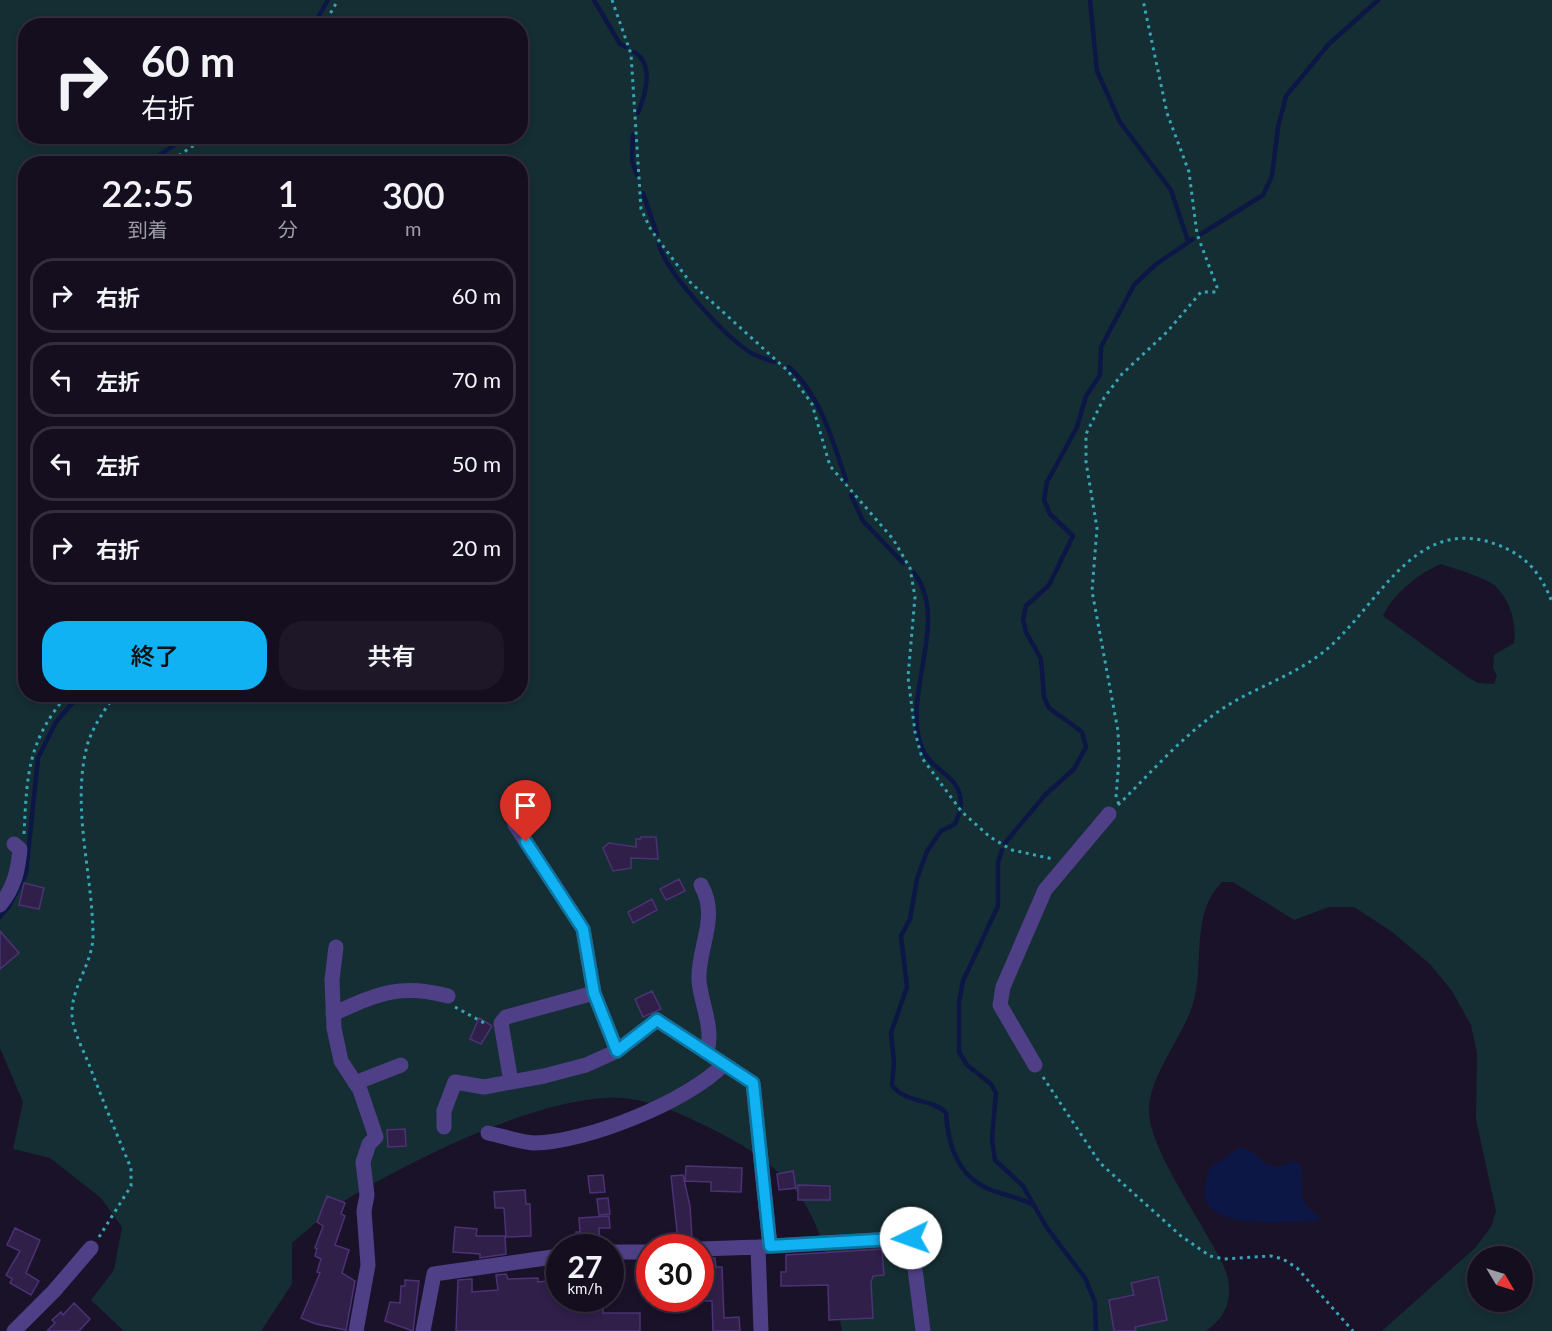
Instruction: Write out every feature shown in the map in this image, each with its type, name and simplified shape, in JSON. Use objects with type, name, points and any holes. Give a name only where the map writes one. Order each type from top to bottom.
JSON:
[{"type":"street","points":[[1035,1065],[1000,1005],[1003,987],[1045,890],[1066,862],[1114,809]]},
{"type":"street","points":[[515,825],[583,929],[594,993],[617,1051]]},
{"type":"street","points":[[0,906],[10,893],[18,871],[20,849],[14,844]]},
{"type":"street","points":[[701,885],[708,898],[707,939],[699,981],[706,1013],[707,1051]]},
{"type":"street","points":[[336,946],[332,980],[333,1014],[341,1061],[369,1109],[376,1137],[369,1144],[363,1162],[367,1195],[364,1211],[368,1265],[356,1331]]},
{"type":"street","points":[[333,1014],[404,989],[441,994]]},
{"type":"street","points":[[510,1082],[501,1023],[506,1017],[594,993]]},
{"type":"street","points":[[444,1127],[444,1111],[455,1082],[484,1087],[586,1065],[617,1051],[657,1020],[707,1051],[753,1083],[764,1246],[761,1331]]},
{"type":"street","points":[[488,1133],[532,1143],[568,1140],[604,1128],[684,1094],[714,1075],[724,1064]]},
{"type":"street","points":[[355,1083],[401,1065]]},
{"type":"street","points":[[714,1248],[911,1238],[923,1331]]},
{"type":"street","points":[[14,1331],[54,1292],[91,1248]]},
{"type":"street","points":[[423,1331],[434,1274],[546,1258]]},
{"type":"path","points":[[328,18],[338,0]]},
{"type":"path","points":[[612,0],[631,54],[641,208],[651,230],[690,282],[788,371],[812,405],[830,466],[893,538],[910,568],[915,597],[908,677],[915,732],[922,758],[962,812],[990,837],[1012,850],[1066,862]]},
{"type":"path","points":[[1114,809],[1119,758],[1118,731],[1092,591],[1097,528],[1096,510],[1086,462],[1086,434],[1104,398],[1122,374],[1167,332],[1201,292],[1216,292],[1217,287],[1197,234],[1189,172],[1167,113],[1143,0]]},
{"type":"path","points":[[178,156],[196,144]]},
{"type":"path","points":[[1114,809],[1196,729],[1220,710],[1296,670],[1327,649],[1399,570],[1424,549],[1456,539],[1492,542],[1508,548],[1536,570],[1552,602]]},
{"type":"path","points":[[14,844],[24,834],[27,769],[35,747],[61,702]]},
{"type":"path","points":[[91,1248],[131,1186],[131,1168],[79,1040],[72,1016],[76,987],[85,972],[93,939],[84,844],[82,775],[86,748],[110,702]]},
{"type":"path","points":[[441,994],[448,1004],[471,1014],[503,1034]]},
{"type":"path","points":[[1035,1065],[1100,1163],[1181,1236],[1210,1256],[1224,1259],[1270,1256],[1283,1259],[1298,1268],[1353,1331]]},
{"type":"green space","points":[[0,0],[1552,0],[1552,1331],[1382,1331],[1467,1255],[1467,1312],[1533,1312],[1533,1246],[1477,1246],[1491,1227],[1496,1211],[1476,1120],[1477,1053],[1471,1025],[1452,991],[1430,964],[1391,931],[1354,907],[1329,907],[1294,920],[1233,882],[1222,882],[1212,895],[1205,910],[1196,991],[1192,1007],[1159,1072],[1150,1099],[1149,1112],[1156,1142],[1164,1159],[1219,1257],[1229,1282],[1226,1308],[1216,1323],[1206,1331],[842,1331],[830,1268],[821,1238],[808,1209],[781,1175],[746,1147],[720,1133],[661,1106],[623,1098],[591,1099],[556,1106],[517,1118],[438,1150],[341,1203],[292,1243],[292,1284],[261,1331],[124,1331],[91,1300],[114,1270],[122,1227],[101,1198],[50,1158],[13,1149],[23,1102],[0,1048]],"holes":[[[1441,564],[1477,576],[1500,591],[1513,620],[1514,643],[1494,655],[1493,668],[1497,676],[1494,684],[1478,683],[1469,678],[1383,616],[1400,592]]]},
{"type":"shaded area","points":[[1240,1147],[1270,1165],[1284,1165],[1294,1161],[1301,1166],[1302,1195],[1306,1205],[1319,1216],[1318,1221],[1257,1222],[1225,1216],[1213,1210],[1206,1201],[1205,1193],[1210,1168]]},
{"type":"building","points":[[641,837],[656,837],[658,859],[631,858],[631,868],[613,871],[603,848],[609,843],[636,847],[636,839],[641,839]]},
{"type":"building","points":[[679,879],[685,891],[666,900],[660,889]]},
{"type":"building","points":[[24,883],[44,888],[39,909],[19,905]]},
{"type":"building","points":[[652,899],[657,910],[633,923],[628,912]]},
{"type":"building","points":[[0,931],[19,953],[0,969]]},
{"type":"building","points":[[652,991],[661,1009],[643,1017],[635,999]]},
{"type":"building","points":[[479,1018],[492,1026],[481,1044],[470,1039]]},
{"type":"building","points":[[405,1129],[406,1146],[388,1147],[387,1130]]},
{"type":"building","points":[[686,1166],[742,1168],[741,1192],[711,1191],[711,1182],[685,1181]]},
{"type":"building","points":[[793,1171],[796,1188],[779,1190],[777,1174]]},
{"type":"building","points":[[603,1175],[605,1192],[590,1193],[588,1176]]},
{"type":"building","points":[[683,1175],[690,1206],[692,1234],[677,1234],[671,1176]]},
{"type":"building","points":[[798,1185],[830,1186],[830,1200],[798,1200]]},
{"type":"building","points":[[525,1190],[526,1204],[530,1204],[531,1236],[506,1237],[504,1208],[495,1208],[494,1192]]},
{"type":"building","points":[[327,1196],[345,1203],[341,1214],[345,1216],[335,1245],[349,1250],[342,1273],[355,1281],[346,1330],[316,1324],[301,1318],[320,1273],[317,1272],[321,1259],[315,1256],[317,1249],[315,1248],[323,1226],[317,1222]]},
{"type":"building","points":[[608,1198],[610,1214],[599,1215],[597,1199]]},
{"type":"building","points":[[609,1216],[610,1228],[599,1228],[599,1234],[576,1234],[580,1232],[579,1218]]},
{"type":"building","points":[[455,1227],[477,1229],[476,1236],[505,1236],[506,1254],[480,1258],[480,1254],[453,1252]]},
{"type":"building","points":[[15,1228],[40,1240],[26,1273],[39,1281],[31,1295],[10,1283],[12,1279],[6,1275],[20,1251],[7,1245]]},
{"type":"building","points":[[882,1249],[884,1275],[873,1276],[871,1282],[873,1318],[829,1320],[828,1285],[781,1286],[781,1272],[786,1272],[786,1255]]},
{"type":"building","points":[[714,1258],[716,1267],[722,1267],[724,1318],[739,1317],[740,1331],[713,1331]]},
{"type":"building","points":[[506,1274],[508,1279],[538,1278],[538,1282],[546,1281],[546,1312],[640,1313],[640,1331],[456,1331],[458,1280],[472,1279],[472,1292],[498,1290],[496,1275]]},
{"type":"building","points":[[1158,1277],[1167,1320],[1135,1327],[1136,1331],[1114,1331],[1109,1300],[1134,1295],[1131,1283]]},
{"type":"building","points":[[405,1280],[419,1281],[413,1331],[385,1321],[390,1302],[400,1303],[401,1286],[405,1286]]},
{"type":"building","points":[[74,1303],[90,1319],[79,1331],[47,1331],[55,1323],[52,1320],[61,1312],[63,1315]]},
{"type":"waterway","points":[[318,18],[328,0]]},
{"type":"waterway","points":[[594,0],[620,44],[626,47]]},
{"type":"waterway","points":[[1090,0],[1097,71],[1120,122],[1171,190],[1188,241]]},
{"type":"waterway","points":[[1201,234],[1263,195],[1272,176],[1278,127],[1286,96],[1329,44],[1378,0]]},
{"type":"waterway","points":[[634,52],[644,64],[647,81],[638,113]]},
{"type":"waterway","points":[[633,135],[632,161],[637,175]]},
{"type":"waterway","points":[[158,156],[176,144]]},
{"type":"waterway","points":[[643,193],[657,234]]},
{"type":"waterway","points":[[1005,843],[1045,795],[1074,769],[1086,747],[1082,732],[1049,708],[1044,697],[1041,659],[1026,632],[1023,619],[1026,606],[1049,585],[1073,536],[1050,514],[1044,500],[1047,482],[1077,427],[1086,396],[1100,375],[1101,347],[1134,285],[1155,265],[1193,239]]},
{"type":"waterway","points":[[659,245],[673,271],[711,317],[748,351],[774,362]]},
{"type":"waterway","points":[[789,367],[800,378],[817,405],[846,480]]},
{"type":"waterway","points":[[851,495],[863,521],[903,563]]},
{"type":"waterway","points":[[914,573],[924,591],[928,611],[928,632],[916,719],[919,739],[929,760],[956,785],[960,794],[961,806]]},
{"type":"waterway","points":[[0,917],[9,906],[26,874],[38,758],[56,722],[73,702]]},
{"type":"waterway","points":[[959,814],[955,824],[941,831],[927,851],[917,879],[910,919],[901,936],[907,987],[891,1033],[894,1062],[892,1085],[904,1095],[933,1105],[946,1113],[953,1150],[958,1161],[972,1179],[982,1186],[1034,1205]]},
{"type":"waterway","points":[[1002,850],[998,863],[998,906],[963,981],[959,1002],[959,1052],[967,1065],[991,1084],[996,1093],[992,1139],[995,1160],[1023,1186],[1047,1228],[1085,1278],[1095,1302],[1096,1331]]},
{"type":"route","points":[[526,842],[583,929],[594,993],[617,1051],[657,1020],[753,1083],[770,1246],[911,1238]]}]
